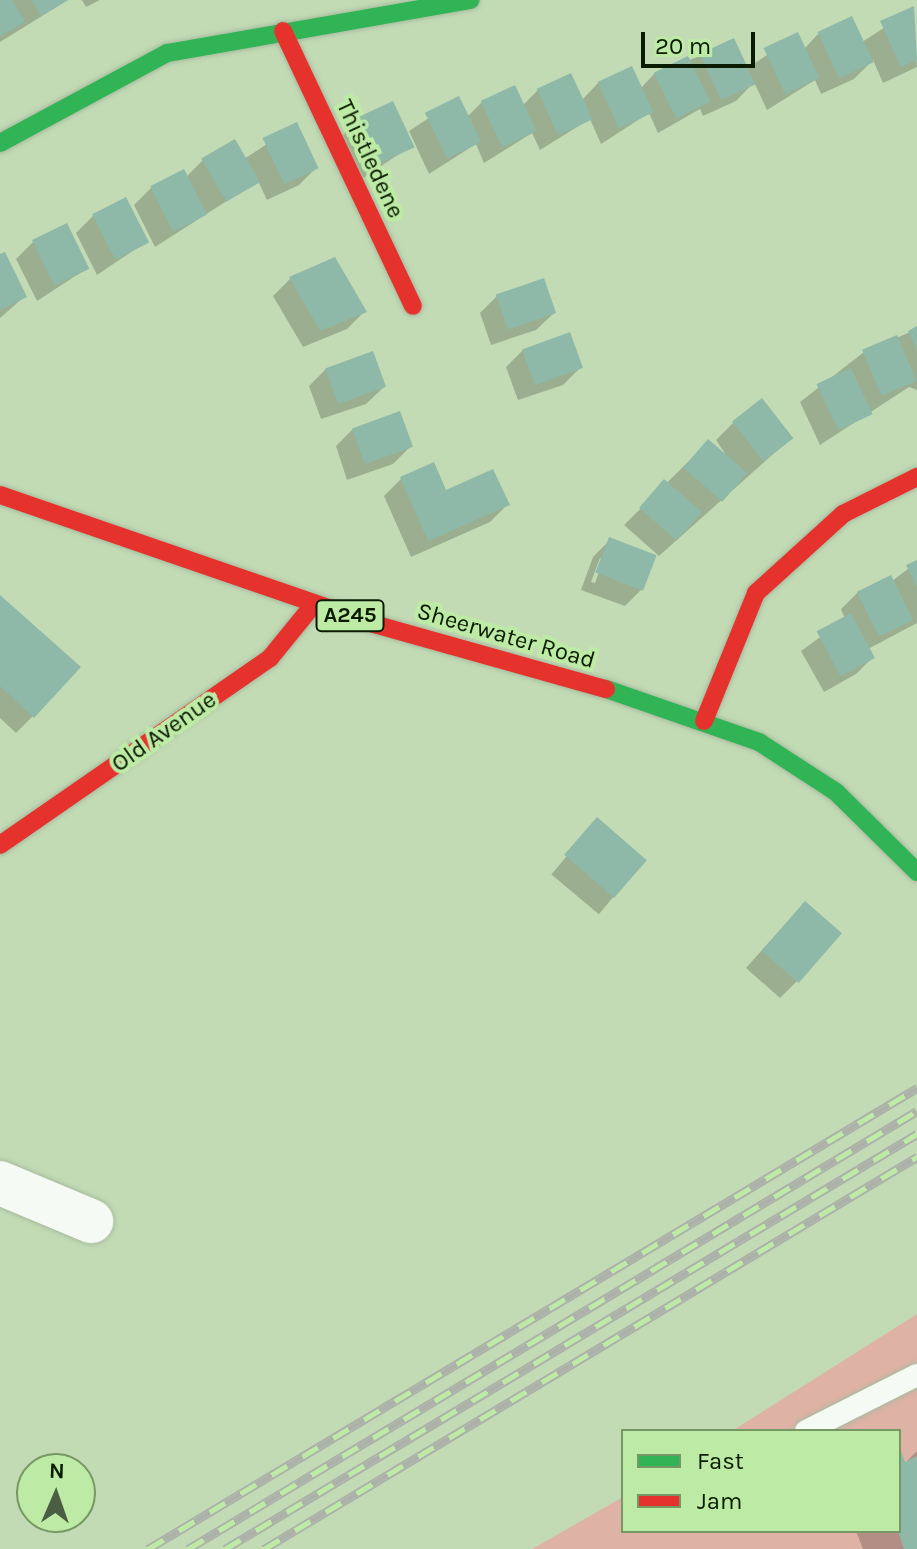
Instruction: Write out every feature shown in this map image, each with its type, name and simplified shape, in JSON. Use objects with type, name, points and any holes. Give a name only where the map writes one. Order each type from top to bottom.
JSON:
[{"type":"street","points":[[0,143],[153,58],[283,31],[470,0]]},
{"type":"street","name":"Thistledene","points":[[283,31],[413,306]]},
{"type":"street","points":[[704,721],[756,593],[843,514],[917,477]]},
{"type":"street","name":"Sheerwater Road","points":[[0,495],[314,604],[704,721],[802,765],[917,872]]},
{"type":"street","name":"Old Avenue","points":[[0,845],[270,658],[314,604]]},
{"type":"street","points":[[0,1183],[91,1221]]},
{"type":"lane","points":[[810,1429],[917,1375]]},
{"type":"shaded area","points":[[917,1314],[917,1549],[532,1549],[621,1498],[621,1533],[901,1533],[901,1429],[735,1429]]},
{"type":"building","points":[[0,0],[12,0],[25,22],[0,36]]},
{"type":"building","points":[[32,0],[68,0],[41,16]]},
{"type":"building","points":[[914,6],[917,60],[901,67],[880,21]]},
{"type":"building","points":[[852,16],[874,62],[839,78],[818,32]]},
{"type":"building","points":[[798,32],[820,78],[785,94],[764,48]]},
{"type":"building","points":[[734,38],[756,84],[721,100],[700,54]]},
{"type":"building","points":[[688,56],[710,102],[676,118],[654,73]]},
{"type":"building","points":[[632,66],[654,112],[619,128],[598,82]]},
{"type":"building","points":[[571,73],[593,119],[558,135],[537,89]]},
{"type":"building","points":[[515,85],[537,131],[502,147],[481,101]]},
{"type":"building","points":[[459,96],[481,142],[447,158],[425,113]]},
{"type":"building","points":[[393,101],[415,147],[380,163],[359,117]]},
{"type":"building","points":[[297,122],[319,168],[284,184],[263,138]]},
{"type":"building","points":[[235,139],[260,182],[226,202],[201,158]]},
{"type":"building","points":[[184,169],[207,214],[173,232],[150,186]]},
{"type":"building","points":[[126,197],[149,242],[115,260],[92,214]]},
{"type":"building","points":[[67,223],[89,269],[54,286],[32,240]]},
{"type":"building","points":[[5,252],[27,297],[0,310],[0,254]]},
{"type":"building","points":[[335,257],[367,312],[320,331],[289,277]]},
{"type":"building","points":[[544,278],[556,313],[508,330],[496,295]]},
{"type":"building","points":[[917,326],[917,350],[908,331]]},
{"type":"building","points":[[570,332],[583,368],[535,385],[522,349]]},
{"type":"building","points":[[897,335],[917,381],[882,396],[862,350]]},
{"type":"building","points":[[373,351],[386,387],[338,404],[325,368]]},
{"type":"building","points":[[851,368],[873,414],[838,430],[817,384]]},
{"type":"building","points":[[762,398],[793,438],[763,462],[732,421]]},
{"type":"building","points":[[400,411],[413,447],[365,464],[352,428]]},
{"type":"building","points":[[708,439],[747,473],[722,502],[683,468]]},
{"type":"building","points":[[434,462],[446,490],[493,469],[510,505],[428,541],[400,477]]},
{"type":"building","points":[[664,479],[702,512],[677,540],[639,508]]},
{"type":"building","points":[[609,537],[657,555],[643,591],[595,572]]},
{"type":"building","points":[[917,560],[917,588],[906,565]]},
{"type":"building","points":[[891,575],[913,620],[879,637],[857,592]]},
{"type":"building","points":[[0,595],[81,667],[34,718],[0,686]]},
{"type":"building","points":[[851,613],[875,658],[841,676],[817,631]]},
{"type":"building","points":[[597,817],[647,860],[614,898],[564,855]]},
{"type":"building","points":[[805,901],[842,933],[799,983],[762,951]]},
{"type":"building","points":[[901,1451],[905,1462],[917,1456],[917,1549],[904,1549],[899,1533]]},
{"type":"railway","points":[[148,1549],[917,1088]]},
{"type":"railway","points":[[188,1549],[917,1111]]},
{"type":"railway","points":[[225,1549],[917,1134]]},
{"type":"railway","points":[[264,1549],[917,1157]]},
{"type":"traffic: fast","points":[[0,143],[167,53],[470,0]]},
{"type":"traffic: fast","points":[[606,689],[759,742],[836,792],[917,872]]},
{"type":"traffic: jam","points":[[283,31],[413,306]]},
{"type":"traffic: jam","points":[[704,721],[756,593],[843,514],[917,477]]},
{"type":"traffic: jam","points":[[0,495],[374,624],[606,689]]},
{"type":"traffic: jam","points":[[0,845],[270,658],[314,604]]}]
